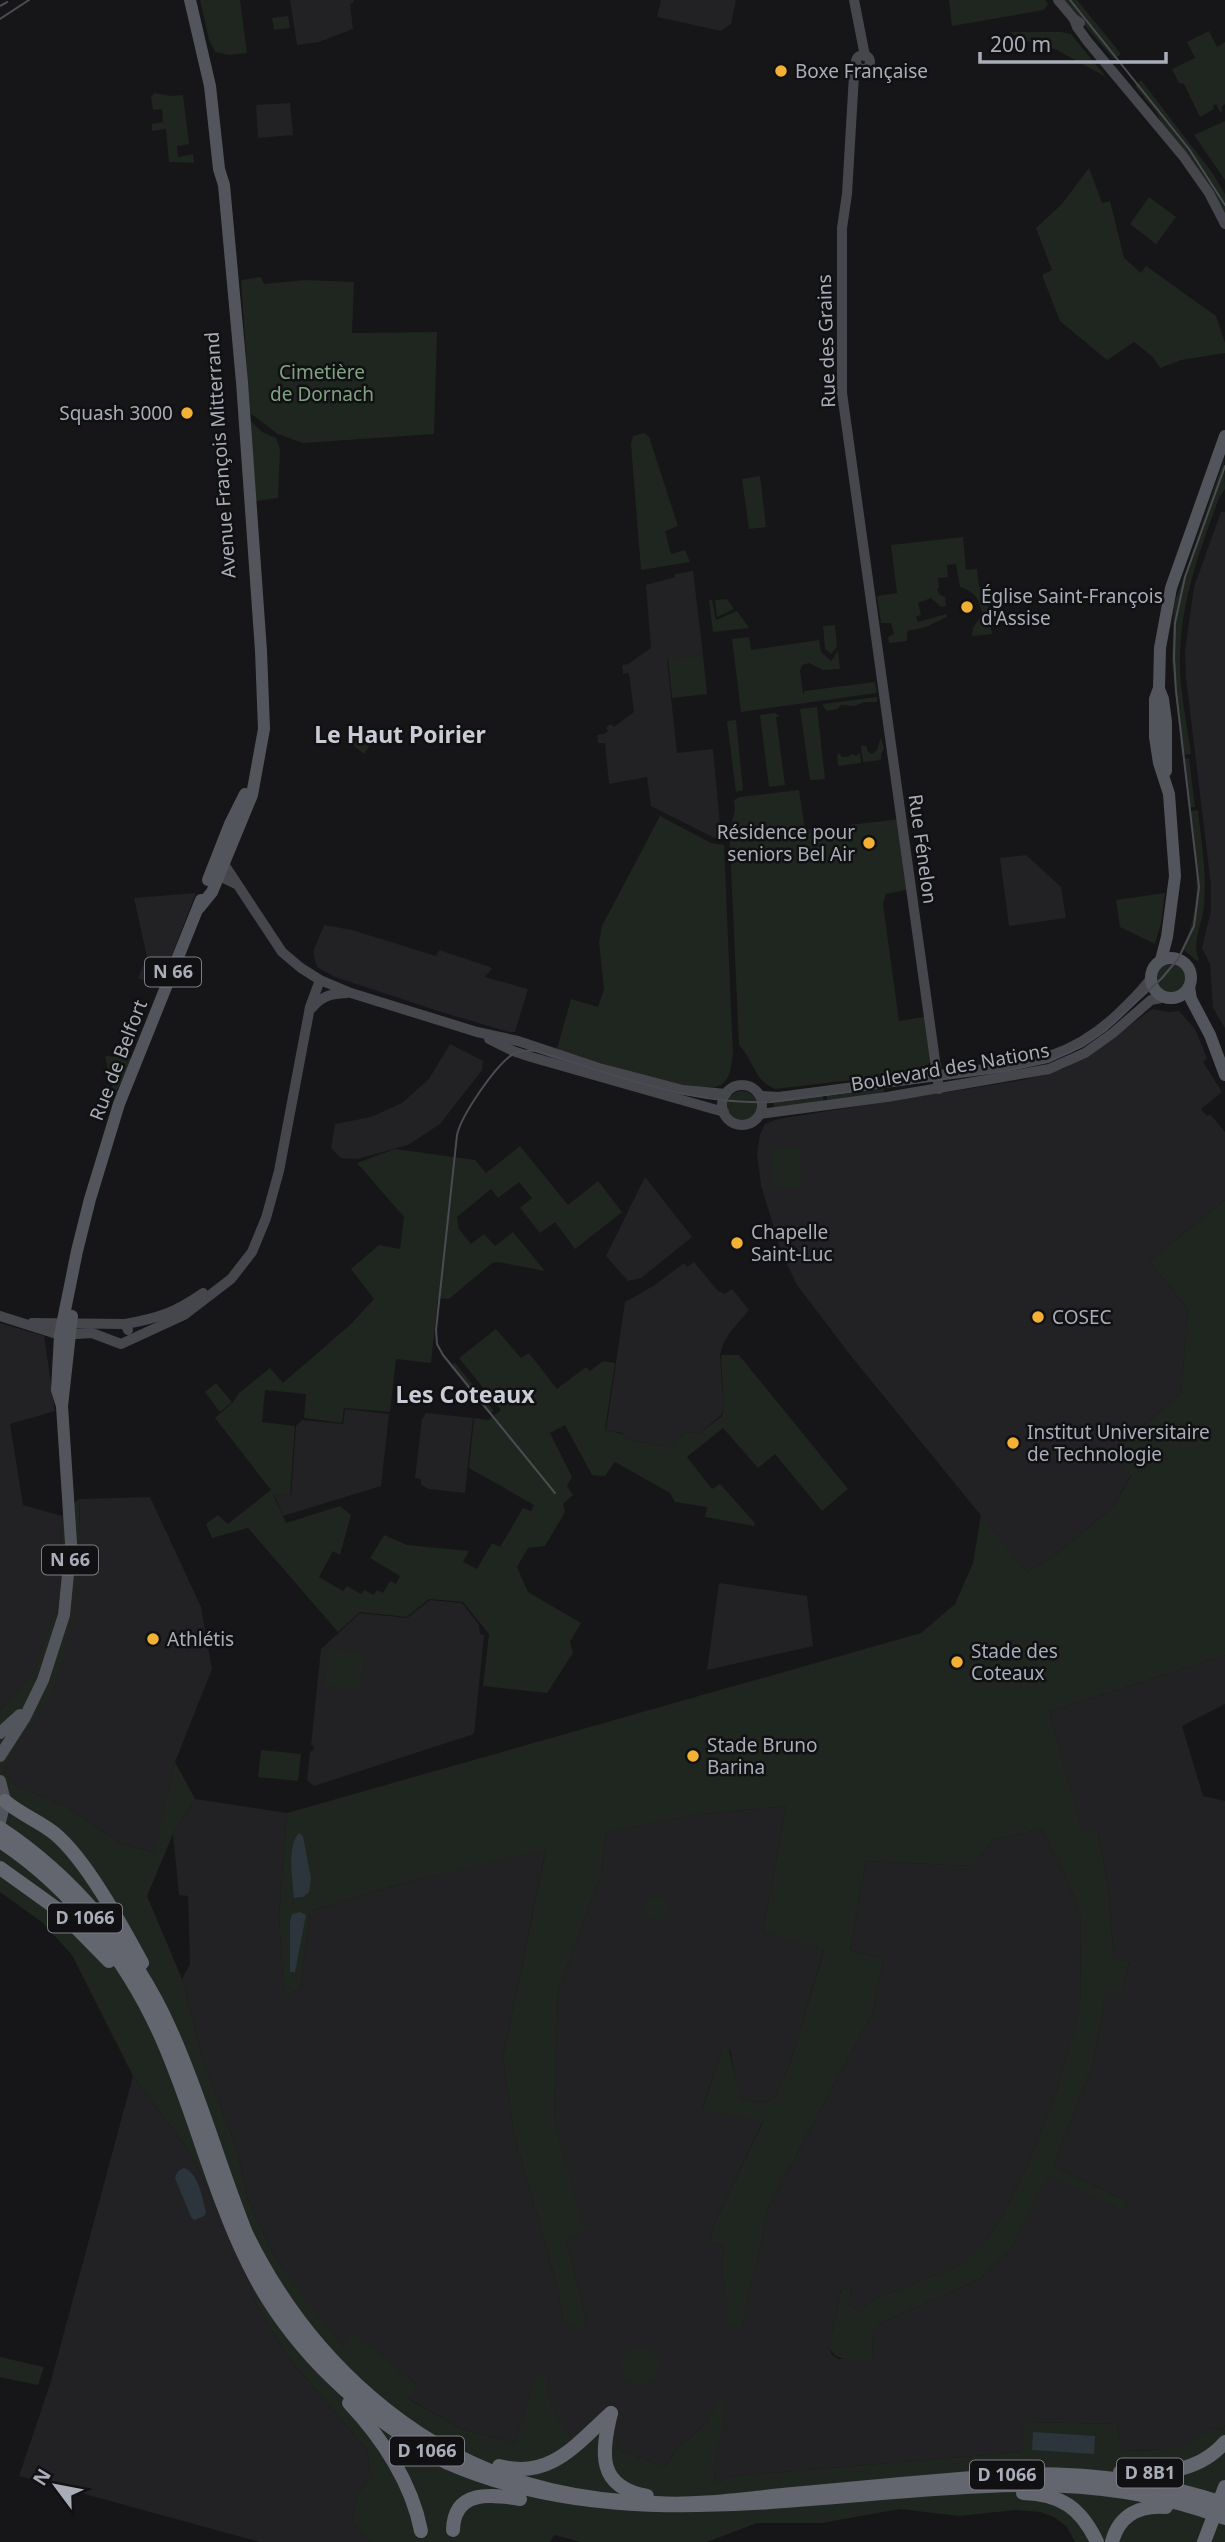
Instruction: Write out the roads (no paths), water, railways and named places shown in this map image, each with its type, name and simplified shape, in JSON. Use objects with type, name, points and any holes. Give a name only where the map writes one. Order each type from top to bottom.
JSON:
[{"type":"highway","points":[[5,1801],[53,1832],[69,1847],[129,1938],[148,1975],[149,1987]]},
{"type":"highway","name":"D 1066","points":[[0,1828],[7,1842],[59,1889],[124,1967],[164,2042],[226,2214],[270,2291],[283,2320],[323,2369],[378,2417],[428,2452],[481,2479],[549,2501],[606,2511],[656,2515],[710,2513],[1017,2485],[1083,2487],[1156,2498],[1225,2520]]},
{"type":"highway","name":"D 1066","points":[[7,1842],[65,1880],[104,1922],[149,1987],[171,2031],[253,2262]]},
{"type":"highway","points":[[0,1868],[60,1911],[116,1968],[136,1997],[157,2038],[164,2042]]},
{"type":"highway","name":"D 1066","points":[[270,2291],[375,2402],[439,2446],[468,2461],[551,2490],[607,2500],[659,2504],[1019,2474],[1065,2473],[1126,2480],[1225,2504]]},
{"type":"highway","points":[[323,2369],[331,2384],[362,2417],[384,2446],[415,2507],[421,2531]]},
{"type":"highway","points":[[375,2402],[461,2451],[492,2464],[524,2470],[543,2467],[557,2460],[611,2413],[603,2449],[604,2463],[610,2477],[621,2487],[634,2494],[650,2497],[718,2501]]},
{"type":"highway","name":"D 8B1","points":[[1065,2473],[1085,2470],[1173,2471],[1202,2461],[1225,2442]]},
{"type":"highway","points":[[1207,2539],[1225,2487]]},
{"type":"highway","points":[[959,2489],[978,2493],[1031,2493],[1050,2496],[1067,2503],[1080,2513],[1097,2542]]},
{"type":"highway","points":[[453,2530],[456,2511],[461,2504],[471,2499],[485,2496],[549,2501]]},
{"type":"highway","name":"D 8B1","points":[[1112,2542],[1121,2522],[1141,2508],[1168,2507],[1225,2520]]},
{"type":"main road","name":"Avenue François Mitterrand","points":[[190,0],[210,86],[219,169],[224,181],[240,357],[261,651],[264,729],[256,785],[242,823]]},
{"type":"main road","points":[[1166,780],[1156,746],[1155,699],[1159,688],[1160,648],[1171,588],[1225,436]]},
{"type":"main road","points":[[1159,688],[1163,699],[1166,780],[1175,876],[1167,937],[1161,960],[1153,968],[1151,978],[1155,990],[1171,997],[1203,1022]]},
{"type":"main road","points":[[1155,716],[1164,728]]},
{"type":"main road","name":"Avenue François Mitterrand","points":[[238,810],[257,772]]},
{"type":"main road","name":"Rue de Belfort","points":[[0,1756],[43,1680],[61,1630],[68,1588],[71,1543],[62,1406],[65,1332],[83,1228],[118,1104],[199,908],[208,899],[238,810]]},
{"type":"main road","name":"Rue de Belfort","points":[[219,869],[242,823]]},
{"type":"main road","points":[[1167,937],[1177,958],[1189,969],[1191,999],[1214,1043],[1225,1075]]},
{"type":"main road","points":[[1161,960],[1177,958]]},
{"type":"main road","points":[[1171,997],[1189,987]]},
{"type":"main road","name":"Rue de Belfort","points":[[65,1332],[72,1307],[83,1228]]},
{"type":"main road","name":"Rue de Belfort","points":[[0,1733],[29,1708]]},
{"type":"main road","points":[[0,1781],[5,1801],[0,1822]]},
{"type":"street","name":"Rue des Grains","points":[[854,0],[864,56],[857,58],[854,75],[847,194],[842,228],[842,393],[873,613]]},
{"type":"street","points":[[1058,0],[1088,42],[1155,121],[1209,193],[1225,224]]},
{"type":"street","name":"Rue Fénelon","points":[[873,613],[939,1088]]},
{"type":"street","points":[[219,869],[236,884],[282,952],[316,978],[351,993],[659,1084],[703,1093],[726,1094]]},
{"type":"street","points":[[0,1316],[23,1324],[65,1332],[92,1333],[121,1344],[184,1315],[228,1276],[255,1240],[266,1218],[283,1156],[316,978]]},
{"type":"street","points":[[274,1188],[285,1110],[307,992],[316,978]]},
{"type":"street","name":"Boulevard des Nations","points":[[760,1096],[779,1097],[1021,1065],[1059,1054],[1105,1026],[1151,978]]},
{"type":"street","points":[[309,1017],[312,1008],[321,998],[331,994],[351,993]]},
{"type":"street","name":"Boulevard des Nations","points":[[760,1114],[1035,1073],[1060,1065],[1094,1048],[1152,1000],[1171,997]]},
{"type":"street","points":[[481,1033],[517,1052],[724,1112]]},
{"type":"street","points":[[734,1087],[749,1087],[760,1096],[762,1106],[754,1122],[745,1125],[730,1121],[724,1112],[726,1094],[734,1087]]},
{"type":"street","points":[[0,1322],[52,1336],[103,1324],[121,1325],[158,1318],[178,1310],[228,1276]]},
{"type":"street","points":[[72,1307],[79,1316],[98,1320],[103,1324]]},
{"type":"street","points":[[108,1339],[121,1325]]},
{"type":"street","points":[[121,1325],[129,1332],[126,1342]]},
{"type":"tram line","points":[[0,19],[29,0]]},
{"type":"tram line","points":[[1070,0],[1189,149],[1225,205]]},
{"type":"tram line","points":[[555,1493],[443,1355],[437,1344],[436,1330],[457,1135],[472,1103],[499,1067],[515,1053],[523,1051],[537,1051],[683,1094],[742,1102],[772,1102],[1005,1071],[1048,1062],[1083,1046],[1106,1030],[1162,978],[1178,959],[1194,926],[1199,887],[1176,691],[1175,623],[1185,577],[1225,466]]},
{"type":"railway","points":[[0,6],[11,0]]},
{"type":"place","name":"Boxe Française","points":[[781,71]]},
{"type":"place","name":"Squash 3000","points":[[187,413]]},
{"type":"place","name":"Église Saint-François d'Assise","points":[[967,607]]},
{"type":"place","name":"Résidence pour seniors Bel Air","points":[[869,843]]},
{"type":"place","name":"Chapelle Saint-Luc","points":[[737,1243]]},
{"type":"place","name":"COSEC","points":[[1038,1317]]},
{"type":"place","name":"Institut Universitaire de Technologie","points":[[1013,1443]]},
{"type":"place","name":"Athlétis","points":[[153,1639]]},
{"type":"place","name":"Stade des Coteaux","points":[[957,1662]]},
{"type":"place","name":"Stade Bruno Barina","points":[[693,1756]]},
{"type":"district","name":"Le Haut Poirier","points":[[400,735]]},
{"type":"district","name":"Les Coteaux","points":[[465,1395]]},
{"type":"park label","name":"Cimetière de Dornach","points":[[322,383]]}]
